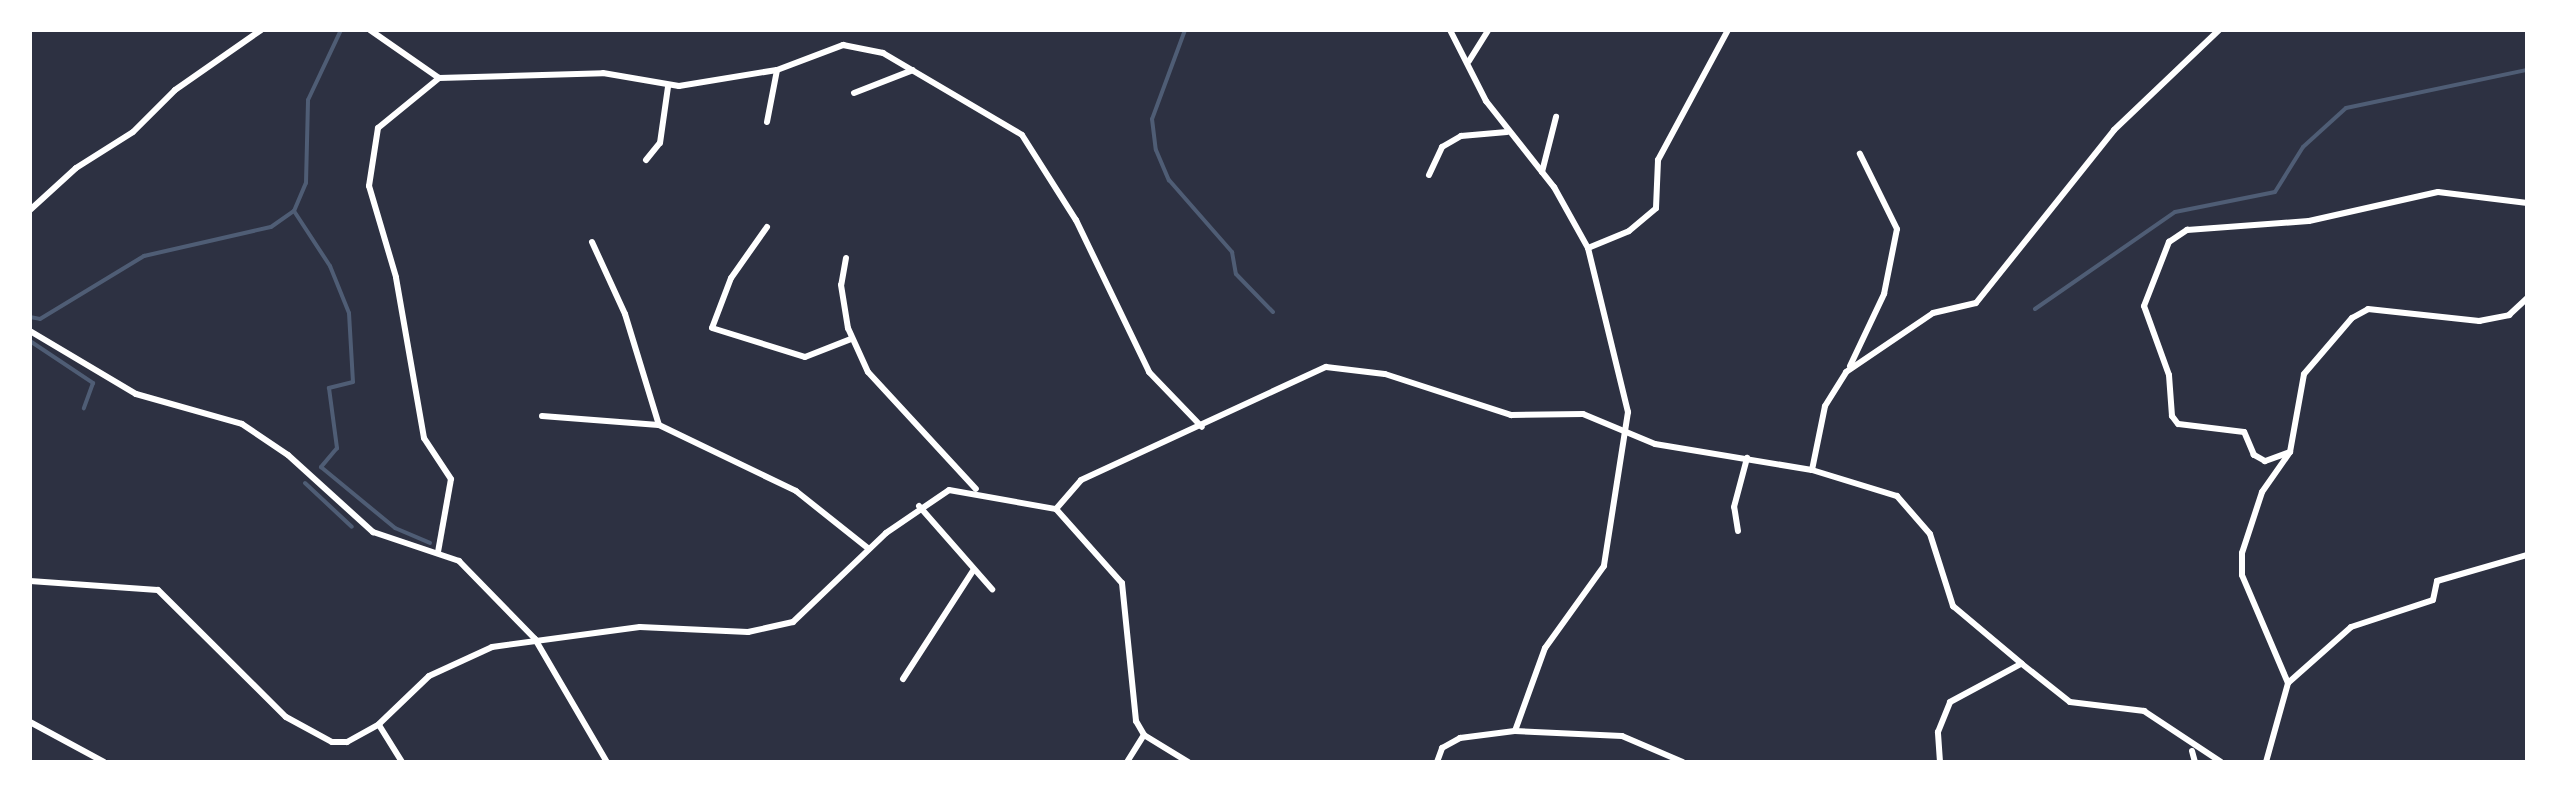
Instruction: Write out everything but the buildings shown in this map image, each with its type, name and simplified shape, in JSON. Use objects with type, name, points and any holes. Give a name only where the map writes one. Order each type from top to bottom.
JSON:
[{"type":"street","points":[[30,210],[76,168],[133,132],[175,90],[261,30]]},
{"type":"street","points":[[370,30],[439,78],[602,73],[668,87],[777,70],[842,45],[869,48],[915,69],[1006,120],[1037,152],[1150,372],[1202,427]]},
{"type":"street","points":[[1450,30],[1508,132],[1542,174],[1588,248],[1624,395],[1624,434],[1604,566],[1546,648],[1516,731]]},
{"type":"street","points":[[1469,61],[1488,30]]},
{"type":"street","points":[[1588,248],[1629,231],[1656,208],[1658,160],[1728,30]]},
{"type":"street","points":[[1846,372],[1933,313],[1976,303],[2114,130],[2219,30]]},
{"type":"street","points":[[854,93],[915,69]]},
{"type":"street","points":[[766,122],[777,70]]},
{"type":"street","points":[[438,552],[451,479],[424,438],[396,277],[369,186],[378,128],[439,78]]},
{"type":"street","points":[[646,160],[660,144],[668,87]]},
{"type":"street","points":[[1542,174],[1556,117]]},
{"type":"street","points":[[1429,176],[1442,147],[1461,136],[1508,132]]},
{"type":"street","points":[[1812,470],[1825,406],[1884,294],[1897,230],[1860,154]]},
{"type":"street","points":[[2290,452],[2265,461],[2254,455],[2244,432],[2178,424],[2172,416],[2170,375],[2144,306],[2169,242],[2187,230],[2309,221],[2438,192],[2527,203]]},
{"type":"street","points":[[767,227],[730,278],[712,328],[805,357],[851,339]]},
{"type":"street","points":[[592,242],[625,314],[659,425]]},
{"type":"street","points":[[846,258],[841,285],[851,339],[880,392],[977,490]]},
{"type":"street","points":[[2288,683],[2241,562],[2262,492],[2290,452],[2304,374],[2352,318],[2374,308],[2479,321],[2509,314],[2527,298]]},
{"type":"street","points":[[30,331],[136,394],[242,424],[288,455],[357,522],[397,545],[438,552],[467,567],[535,639],[607,762]]},
{"type":"street","points":[[1056,510],[1081,480],[1202,427],[1304,376],[1341,366],[1511,415],[1584,414],[1624,434],[1812,470],[1897,496],[1916,513],[1953,606],[2022,664],[2070,702],[2144,711],[2220,762]]},
{"type":"street","points":[[542,416],[659,425],[796,491],[869,549]]},
{"type":"street","points":[[1738,531],[1734,507],[1746,458]]},
{"type":"street","points":[[30,581],[158,590],[296,724],[332,742],[347,742],[379,724],[429,676],[492,646],[640,627],[748,632],[783,626],[920,506],[949,490],[977,490],[1056,510],[1122,583],[1131,626],[1133,704],[1144,735],[1188,762]]},
{"type":"street","points":[[920,506],[992,589]]},
{"type":"street","points":[[2266,762],[2288,683],[2352,628],[2432,600],[2437,581],[2527,554]]},
{"type":"street","points":[[903,679],[973,571]]},
{"type":"street","points":[[1940,762],[1938,732],[1950,702],[2022,664]]},
{"type":"street","points":[[30,722],[104,762]]},
{"type":"street","points":[[379,724],[402,762]]},
{"type":"street","points":[[1437,762],[1442,748],[1460,738],[1516,731],[1622,736],[1683,762]]},
{"type":"street","points":[[1127,762],[1144,735]]},
{"type":"street","points":[[2192,751],[2196,762]]},
{"type":"waterway","points":[[30,317],[40,319],[144,256],[271,227],[294,211],[306,183],[308,100],[341,30]]},
{"type":"waterway","points":[[1185,30],[1152,119],[1156,150],[1169,180],[1232,252],[1236,274],[1273,312]]},
{"type":"waterway","points":[[2035,309],[2175,212],[2275,192],[2303,147],[2346,108],[2527,70]]},
{"type":"waterway","points":[[294,211],[330,266],[349,313],[353,382],[329,388],[337,448],[321,467],[395,528],[430,543]]},
{"type":"waterway","points":[[30,341],[93,383],[84,408]]},
{"type":"waterway","points":[[305,483],[352,527]]}]
